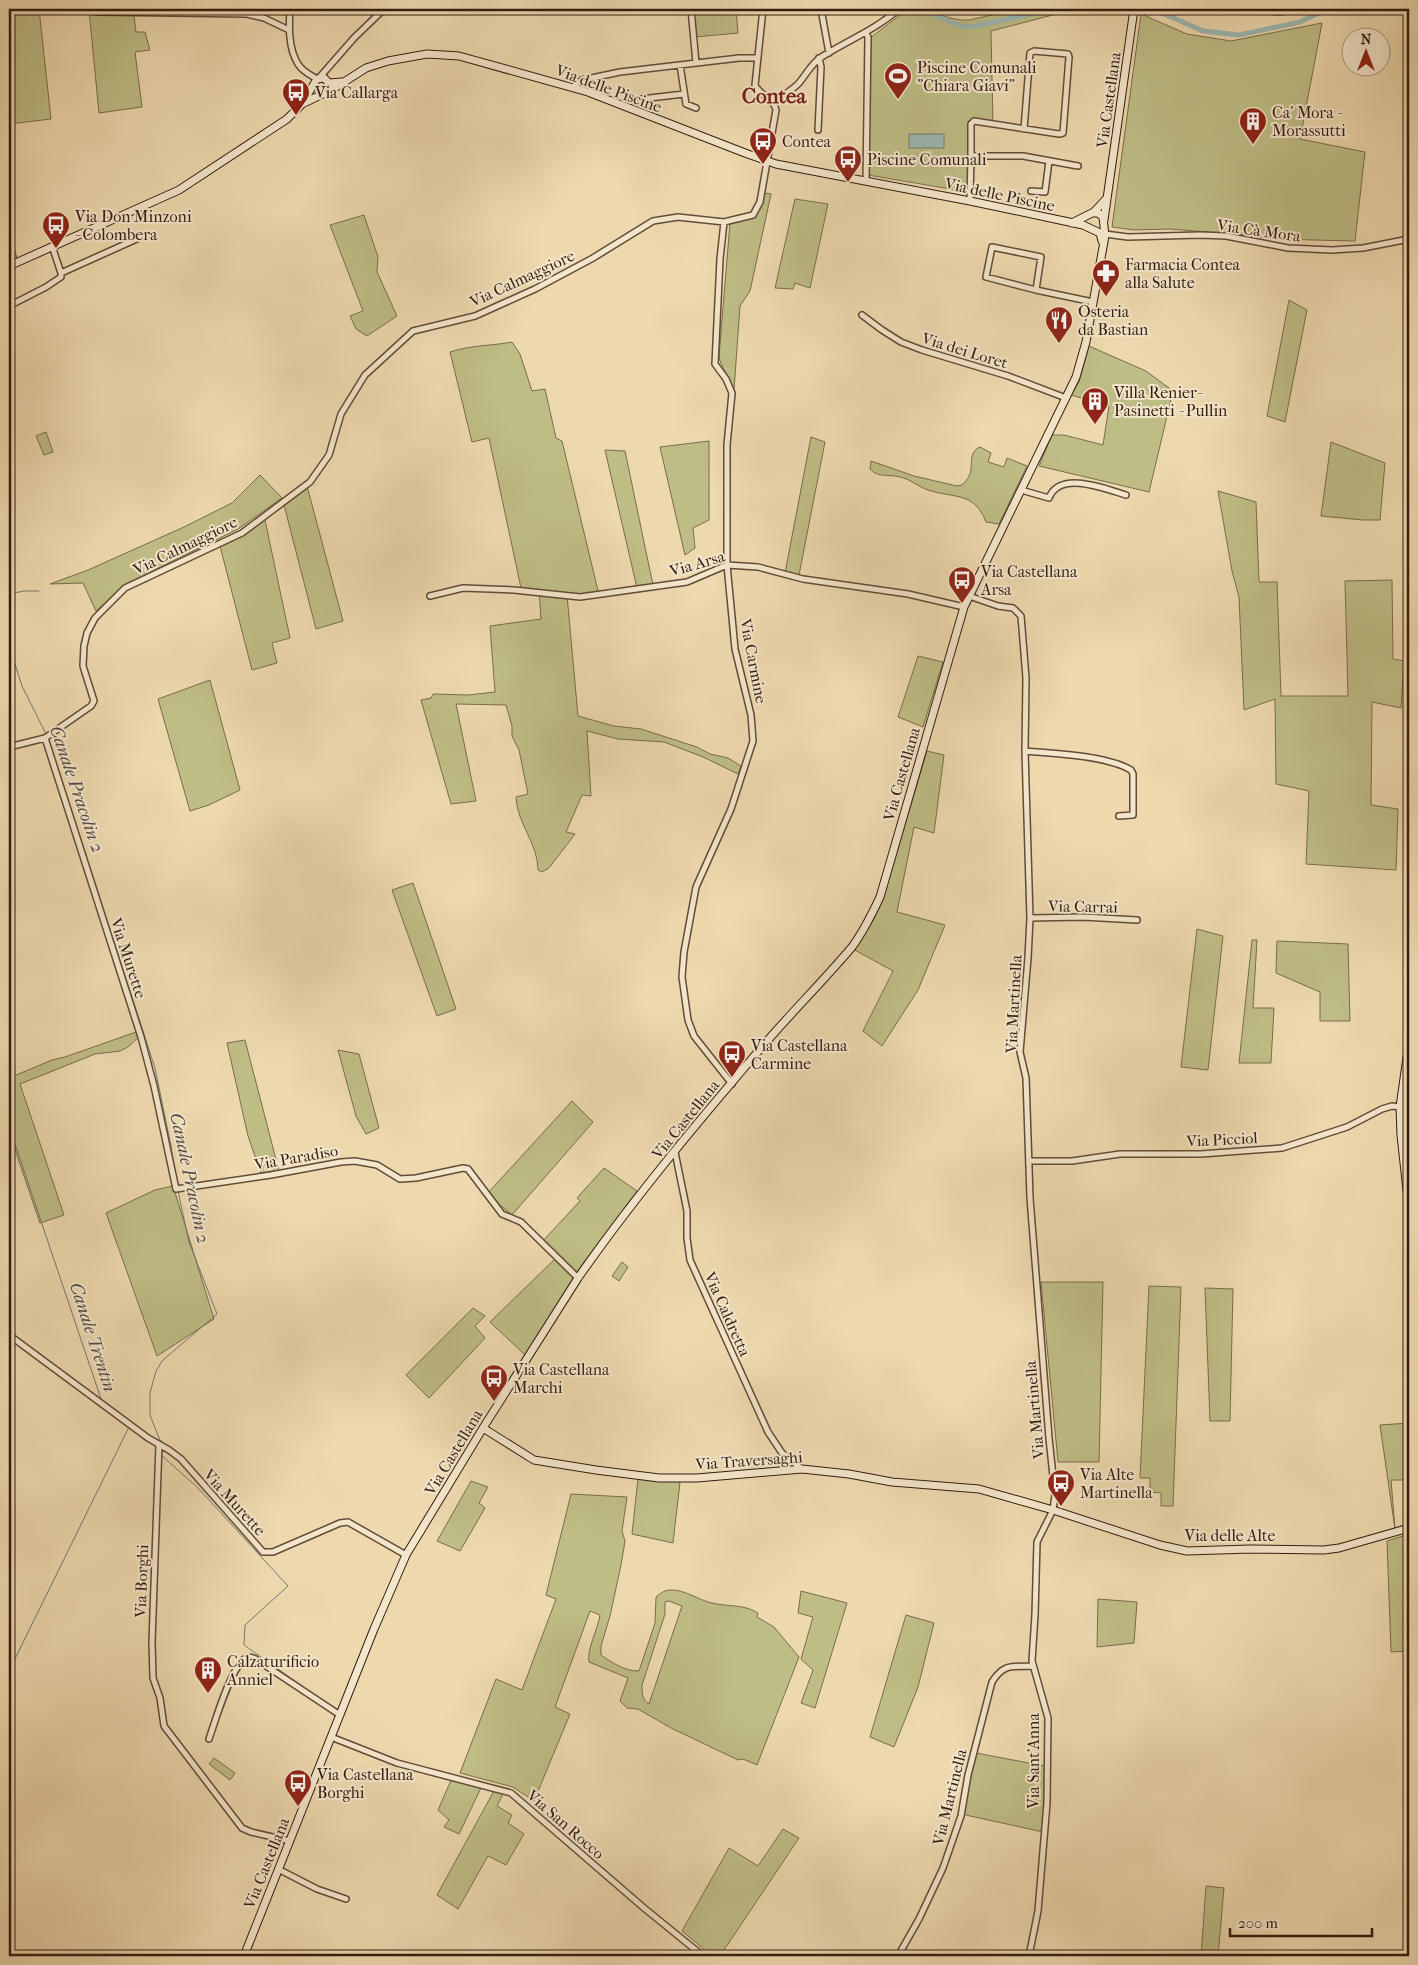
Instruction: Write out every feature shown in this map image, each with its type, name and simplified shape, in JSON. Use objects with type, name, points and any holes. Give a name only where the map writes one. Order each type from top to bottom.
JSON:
[{"type":"street","points":[[71,9],[107,12],[247,14],[259,16],[289,30]]},
{"type":"street","points":[[290,9],[289,30],[297,63],[321,83]]},
{"type":"street","points":[[320,95],[315,93],[326,70],[354,38],[384,9]]},
{"type":"street","points":[[691,9],[696,63]]},
{"type":"street","points":[[763,9],[756,88],[774,104],[776,112],[766,161]]},
{"type":"street","points":[[821,9],[829,52]]},
{"type":"street","points":[[774,104],[780,96],[799,83],[808,69],[819,58],[866,33],[899,9]]},
{"type":"street","name":"Via Castellana","points":[[244,1956],[406,1555],[483,1428],[578,1278],[601,1246],[675,1152],[768,1040],[852,946],[880,897],[964,607],[1066,398],[1081,362],[1105,234],[1104,222],[1134,9]]},
{"type":"street","points":[[866,33],[868,37],[866,181]]},
{"type":"street","points":[[970,201],[971,124],[975,121],[1024,129],[1059,134],[1064,132],[1068,54],[1034,51],[1030,53],[1024,129]]},
{"type":"street","name":"Via delle Piscine","points":[[302,104],[320,95],[321,83],[343,82],[366,68],[382,62],[413,56],[438,54],[471,59],[573,87],[766,161],[970,201],[1092,229]]},
{"type":"street","points":[[573,87],[578,82],[589,78],[635,70],[739,58],[758,58]]},
{"type":"street","points":[[818,130],[821,67],[819,58]]},
{"type":"street","points":[[680,65],[686,104],[696,108]]},
{"type":"street","points":[[9,266],[185,187],[279,125],[321,83]]},
{"type":"street","points":[[641,99],[684,94]]},
{"type":"street","points":[[971,156],[1023,156],[1078,166]]},
{"type":"street","name":"Via Calmaggiore","points":[[9,747],[45,738],[91,706],[94,701],[83,666],[87,633],[95,618],[125,588],[242,533],[310,482],[329,456],[341,414],[365,374],[413,331],[475,316],[535,289],[593,258],[654,221],[678,217],[724,222],[753,216],[760,202],[766,161]]},
{"type":"street","points":[[1030,191],[1045,192],[1049,161]]},
{"type":"street","points":[[1092,214],[1100,214],[1104,222],[1101,228],[1092,229],[1087,220],[1092,214],[1103,204],[1108,195]]},
{"type":"street","name":"Via delle Piscine","points":[[1069,223],[1079,221],[1092,214]]},
{"type":"street","name":"Via Carmine","points":[[724,222],[720,259],[715,364],[726,379],[732,393],[728,445],[727,565],[735,649],[751,715],[753,741],[731,809],[696,887],[684,952],[682,977],[686,1012],[694,1036],[732,1084]]},
{"type":"street","name":"Via Castellana","points":[[1092,229],[1101,236],[1101,254]]},
{"type":"street","name":"Via Cà Mora","points":[[1105,234],[1128,237],[1226,236],[1288,248],[1332,250],[1363,248],[1409,239]]},
{"type":"street","points":[[9,306],[46,287],[60,277],[61,273],[141,237]]},
{"type":"street","points":[[52,246],[61,273]]},
{"type":"street","points":[[1036,290],[1041,257],[992,247],[986,277],[1036,290],[1093,302]]},
{"type":"street","name":"Via dei Loret","points":[[862,315],[901,342],[1008,376],[1066,398]]},
{"type":"street","points":[[1021,490],[1049,498],[1054,491],[1067,484],[1080,482],[1126,495]]},
{"type":"street","name":"Via Arsa","points":[[430,596],[464,588],[514,590],[580,597],[687,582],[727,565],[758,567],[803,579],[908,594],[964,607]]},
{"type":"street","name":"Via Martinella","points":[[969,596],[998,606],[1013,608],[1021,616],[1026,678],[1025,751],[1030,918],[1020,1052],[1026,1078],[1029,1160],[1042,1352],[1056,1495],[1053,1510]]},
{"type":"street","name":"Via Murette","points":[[45,738],[142,1037],[176,1190]]},
{"type":"street","points":[[1025,751],[1069,755],[1111,763],[1131,770],[1133,774],[1133,815],[1119,816]]},
{"type":"street","name":"Via Carrai","points":[[1030,918],[1083,917],[1137,920]]},
{"type":"street","points":[[1409,1043],[1400,1107],[1409,1210]]},
{"type":"street","name":"Via Picciol","points":[[1029,1160],[1072,1161],[1120,1154],[1201,1154],[1282,1148],[1347,1127],[1382,1109],[1409,1108]]},
{"type":"street","name":"Via Caldretta","points":[[675,1152],[687,1211],[687,1238],[690,1260],[768,1432],[782,1453],[802,1469]]},
{"type":"street","name":"Via Paradiso","points":[[176,1190],[341,1162],[355,1161],[377,1165],[400,1179],[463,1168],[468,1169],[502,1214],[521,1222],[578,1278]]},
{"type":"street","points":[[9,1335],[148,1438],[159,1444]]},
{"type":"street","name":"Via Traversaghi","points":[[483,1428],[534,1460],[596,1470],[659,1478],[697,1478],[802,1469],[849,1474],[892,1482],[979,1489],[1053,1510]]},
{"type":"street","name":"Via Murette","points":[[159,1444],[181,1459],[263,1552],[273,1552],[340,1523],[348,1522],[406,1555]]},
{"type":"street","name":"Via Borghi","points":[[159,1444],[151,1666],[164,1726],[242,1828],[251,1832],[290,1841]]},
{"type":"street","name":"Via delle Alte","points":[[1053,1510],[1160,1545],[1187,1551],[1250,1549],[1324,1550],[1340,1548],[1409,1528]]},
{"type":"street","name":"Via Sant'Anna","points":[[1029,1956],[1038,1912],[1047,1803],[1048,1718],[1033,1666],[1037,1542],[1053,1510]]},
{"type":"street","points":[[209,1739],[234,1671],[246,1658],[252,1657],[257,1660],[340,1715]]},
{"type":"street","name":"Via Martinella","points":[[898,1956],[919,1919],[943,1868],[960,1816],[968,1775],[992,1682],[1000,1670],[1010,1667],[1033,1666]]},
{"type":"street","name":"Via San Rocco","points":[[332,1737],[398,1763],[511,1793],[644,1908],[703,1956]]},
{"type":"street","points":[[278,1869],[317,1889],[346,1899]]},
{"type":"shaded area","points":[[9,9],[39,9],[51,119],[9,124]]},
{"type":"shaded area","points":[[122,9],[133,9],[136,32],[145,32],[150,50],[135,52],[142,107],[99,113],[89,10],[124,10]]},
{"type":"shaded area","points":[[692,9],[736,9],[738,33],[695,37]]},
{"type":"shaded area","points":[[905,9],[926,9],[950,18],[969,20],[1019,9],[1023,9],[1023,12],[1035,9],[1076,9],[991,31],[993,126],[968,121],[968,192],[868,175],[870,38],[899,16]]},
{"type":"shaded area","points":[[1257,9],[1292,9],[1290,13],[1277,15]]},
{"type":"shaded area","points":[[1141,14],[1187,34],[1231,41],[1322,23],[1300,139],[1365,152],[1355,241],[1273,239],[1170,229],[1134,230],[1112,227]]},
{"type":"shaded area","points":[[765,193],[771,194],[750,291],[740,306],[734,390],[719,356],[730,223],[750,218],[754,215],[763,201]]},
{"type":"shaded area","points":[[795,199],[828,204],[810,288],[795,283],[793,289],[775,288]]},
{"type":"shaded area","points":[[364,215],[378,257],[377,272],[397,316],[367,336],[356,329],[350,316],[363,311],[330,225]]},
{"type":"shaded area","points":[[9,232],[17,258],[9,263]]},
{"type":"shaded area","points":[[1289,300],[1307,310],[1285,422],[1267,416]]},
{"type":"shaded area","points":[[512,342],[520,354],[532,391],[545,389],[556,438],[562,441],[599,595],[567,595],[578,716],[614,726],[641,729],[697,747],[710,754],[728,758],[741,766],[738,774],[703,757],[664,742],[618,739],[587,731],[591,796],[582,795],[566,832],[575,834],[549,868],[542,872],[538,870],[535,851],[517,807],[516,797],[528,794],[519,750],[512,736],[512,726],[506,705],[456,704],[476,801],[451,804],[421,700],[431,698],[433,694],[468,695],[495,692],[490,626],[541,619],[539,590],[521,588],[489,438],[472,442],[450,352]]},
{"type":"shaded area","points":[[1089,346],[1146,371],[1173,391],[1149,492],[1039,466],[1052,435],[1064,435],[1103,445],[1109,406],[1071,395],[1079,382]]},
{"type":"shaded area","points":[[46,432],[53,452],[44,455],[36,436]]},
{"type":"shaded area","points":[[811,437],[825,442],[799,575],[785,573]]},
{"type":"shaded area","points":[[709,441],[709,520],[693,528],[695,548],[685,555],[660,447]]},
{"type":"shaded area","points":[[1331,442],[1385,463],[1380,520],[1321,516]]},
{"type":"shaded area","points":[[980,447],[991,453],[988,462],[1004,467],[1007,458],[1027,466],[999,524],[986,522],[976,505],[963,498],[928,490],[904,478],[880,475],[870,469],[871,461],[914,476],[957,486],[962,485],[969,477],[972,455]]},
{"type":"shaded area","points":[[605,450],[625,451],[653,585],[637,588]]},
{"type":"shaded area","points":[[260,475],[282,498],[238,529],[126,584],[96,611],[83,583],[50,584],[88,570],[184,527],[232,503]]},
{"type":"shaded area","points":[[307,486],[343,621],[316,629],[284,505]]},
{"type":"shaded area","points":[[1218,491],[1256,502],[1259,582],[1277,582],[1281,696],[1348,696],[1345,581],[1392,580],[1393,659],[1404,661],[1401,708],[1372,702],[1371,805],[1398,809],[1396,870],[1306,864],[1309,791],[1276,784],[1275,699],[1244,710],[1239,597],[1232,571]]},
{"type":"shaded area","points":[[265,520],[290,638],[272,643],[277,663],[252,670],[220,546]]},
{"type":"shaded area","points":[[918,656],[943,662],[923,727],[898,717]]},
{"type":"shaded area","points":[[210,680],[240,790],[209,805],[190,811],[158,699]]},
{"type":"shaded area","points":[[927,751],[944,755],[934,833],[914,827],[897,912],[945,925],[918,990],[882,1046],[863,1031],[893,971],[853,949],[874,919],[883,899]]},
{"type":"shaded area","points":[[413,883],[456,1009],[437,1016],[392,890]]},
{"type":"shaded area","points":[[1197,929],[1223,936],[1208,1070],[1181,1067]]},
{"type":"shaded area","points":[[1252,940],[1257,940],[1253,1008],[1274,1008],[1271,1063],[1239,1063]]},
{"type":"shaded area","points":[[1277,941],[1348,944],[1350,1021],[1320,1021],[1320,992],[1276,973]]},
{"type":"shaded area","points":[[136,1032],[141,1035],[128,1047],[120,1051],[95,1054],[20,1084],[64,1215],[40,1223],[9,1132],[9,1078],[52,1060]]},
{"type":"shaded area","points":[[245,1040],[279,1171],[261,1173],[248,1136],[227,1043]]},
{"type":"shaded area","points":[[338,1050],[359,1054],[379,1128],[366,1134],[356,1116]]},
{"type":"shaded area","points":[[572,1101],[593,1122],[512,1215],[487,1194]]},
{"type":"shaded area","points":[[604,1168],[637,1191],[581,1266],[525,1355],[490,1322],[557,1257],[541,1243],[580,1201],[577,1198]]},
{"type":"shaded area","points":[[173,1186],[214,1319],[157,1356],[106,1213],[155,1190]]},
{"type":"shaded area","points":[[622,1262],[628,1267],[619,1281],[612,1276]]},
{"type":"shaded area","points":[[1041,1282],[1103,1282],[1099,1462],[1058,1462]]},
{"type":"shaded area","points":[[1149,1286],[1181,1287],[1173,1506],[1161,1506],[1161,1493],[1150,1492],[1150,1478],[1140,1478]]},
{"type":"shaded area","points":[[1205,1288],[1233,1289],[1230,1421],[1210,1421]]},
{"type":"shaded area","points":[[473,1308],[485,1316],[475,1326],[485,1338],[429,1398],[406,1375]]},
{"type":"shaded area","points":[[1409,1423],[1409,1480],[1391,1480],[1395,1529],[1380,1425]]},
{"type":"shaded area","points":[[638,1478],[680,1482],[673,1543],[632,1534]]},
{"type":"shaded area","points":[[471,1481],[488,1487],[479,1503],[485,1508],[460,1551],[437,1541]]},
{"type":"shaded area","points":[[571,1494],[627,1497],[622,1531],[625,1541],[610,1616],[601,1646],[601,1655],[614,1664],[639,1671],[655,1623],[656,1597],[662,1592],[670,1590],[680,1591],[707,1602],[742,1607],[758,1613],[757,1617],[774,1627],[799,1657],[757,1765],[743,1759],[738,1760],[671,1728],[638,1709],[627,1708],[620,1701],[628,1678],[589,1662],[589,1652],[600,1615],[590,1611],[555,1707],[570,1714],[534,1801],[513,1787],[460,1773],[496,1679],[522,1690],[556,1599],[546,1595]],"holes":[[[669,1601],[682,1606],[649,1704],[642,1693],[642,1685],[665,1614],[665,1602]]]},
{"type":"shaded area","points":[[1409,1534],[1409,1651],[1391,1652],[1387,1541]]},
{"type":"shaded area","points":[[801,1591],[847,1603],[815,1708],[801,1703],[813,1670],[801,1659],[813,1617],[798,1613]]},
{"type":"shaded area","points":[[1098,1599],[1137,1602],[1134,1643],[1097,1647]]},
{"type":"shaded area","points":[[906,1615],[934,1623],[918,1687],[894,1747],[870,1737]]},
{"type":"shaded area","points":[[976,1753],[1050,1767],[1043,1832],[961,1814]]},
{"type":"shaded area","points":[[214,1758],[235,1773],[230,1780],[209,1764]]},
{"type":"shaded area","points":[[452,1778],[482,1786],[459,1834],[444,1827],[449,1820],[438,1810]]},
{"type":"shaded area","points":[[495,1789],[504,1792],[497,1806],[512,1815],[508,1823],[524,1834],[506,1865],[488,1856],[458,1909],[437,1895]]},
{"type":"shaded area","points":[[783,1829],[799,1838],[720,1956],[712,1956],[682,1931],[729,1848],[758,1866]]},
{"type":"shaded area","points":[[1206,1886],[1224,1888],[1218,1956],[1201,1956]]},
{"type":"water","points":[[909,134],[944,134],[944,148],[909,148]]},
{"type":"waterway","points":[[919,9],[961,26],[972,27],[1053,9]]},
{"type":"waterway","points":[[1153,9],[1203,31],[1239,35],[1300,22],[1327,9]]},
{"type":"waterway","name":"Canale Pracolin 2","points":[[9,594],[39,591]]},
{"type":"waterway","name":"Canale Pracolin 2","points":[[9,645],[22,686],[46,734]]},
{"type":"waterway","name":"Canale Pracolin 2","points":[[53,754],[155,1068],[175,1175]]},
{"type":"waterway","name":"Canale Trentin","points":[[9,1126],[102,1402]]},
{"type":"waterway","name":"Canale Pracolin 2","points":[[161,1443],[150,1415],[150,1393],[156,1371],[163,1360],[217,1314],[189,1242],[178,1191]]},
{"type":"waterway","name":"Canale Trentin","points":[[100,1405],[106,1410]]},
{"type":"waterway","name":"Canale Trentin","points":[[9,1671],[129,1427]]},
{"type":"waterway","name":"Canale Pracolin 2","points":[[160,1454],[198,1488],[288,1586],[245,1625],[244,1645],[319,1698]]},
{"type":"railway","points":[[1405,1956],[1409,1950]]},
{"type":"place","name":"Piscine Comunali \"Chiara Giavi\"","points":[[898,100]]},
{"type":"place","name":"Via Callarga","points":[[296,116]]},
{"type":"place","name":"Ca' Mora - Morassutti","points":[[1253,145]]},
{"type":"place","name":"Contea","points":[[763,165]]},
{"type":"place","name":"Piscine Comunali","points":[[848,183]]},
{"type":"place","name":"Via Don Minzoni - Colombera","points":[[56,249]]},
{"type":"place","name":"Farmacia Contea alla Salute","points":[[1106,297]]},
{"type":"place","name":"Osteria da Bastian","points":[[1059,344]]},
{"type":"place","name":"Villa Renier- Pasinetti - Pullin","points":[[1095,425]]},
{"type":"place","name":"Via Castellana Arsa","points":[[962,604]]},
{"type":"place","name":"Via Castellana Carmine","points":[[732,1078]]},
{"type":"place","name":"Via Castellana Marchi","points":[[494,1402]]},
{"type":"place","name":"Via Alte Martinella","points":[[1061,1507]]},
{"type":"place","name":"Calzaturificio Anniel","points":[[208,1694]]},
{"type":"place","name":"Via Castellana Borghi","points":[[298,1807]]},
{"type":"district","name":"Contea","points":[[774,96]]}]
